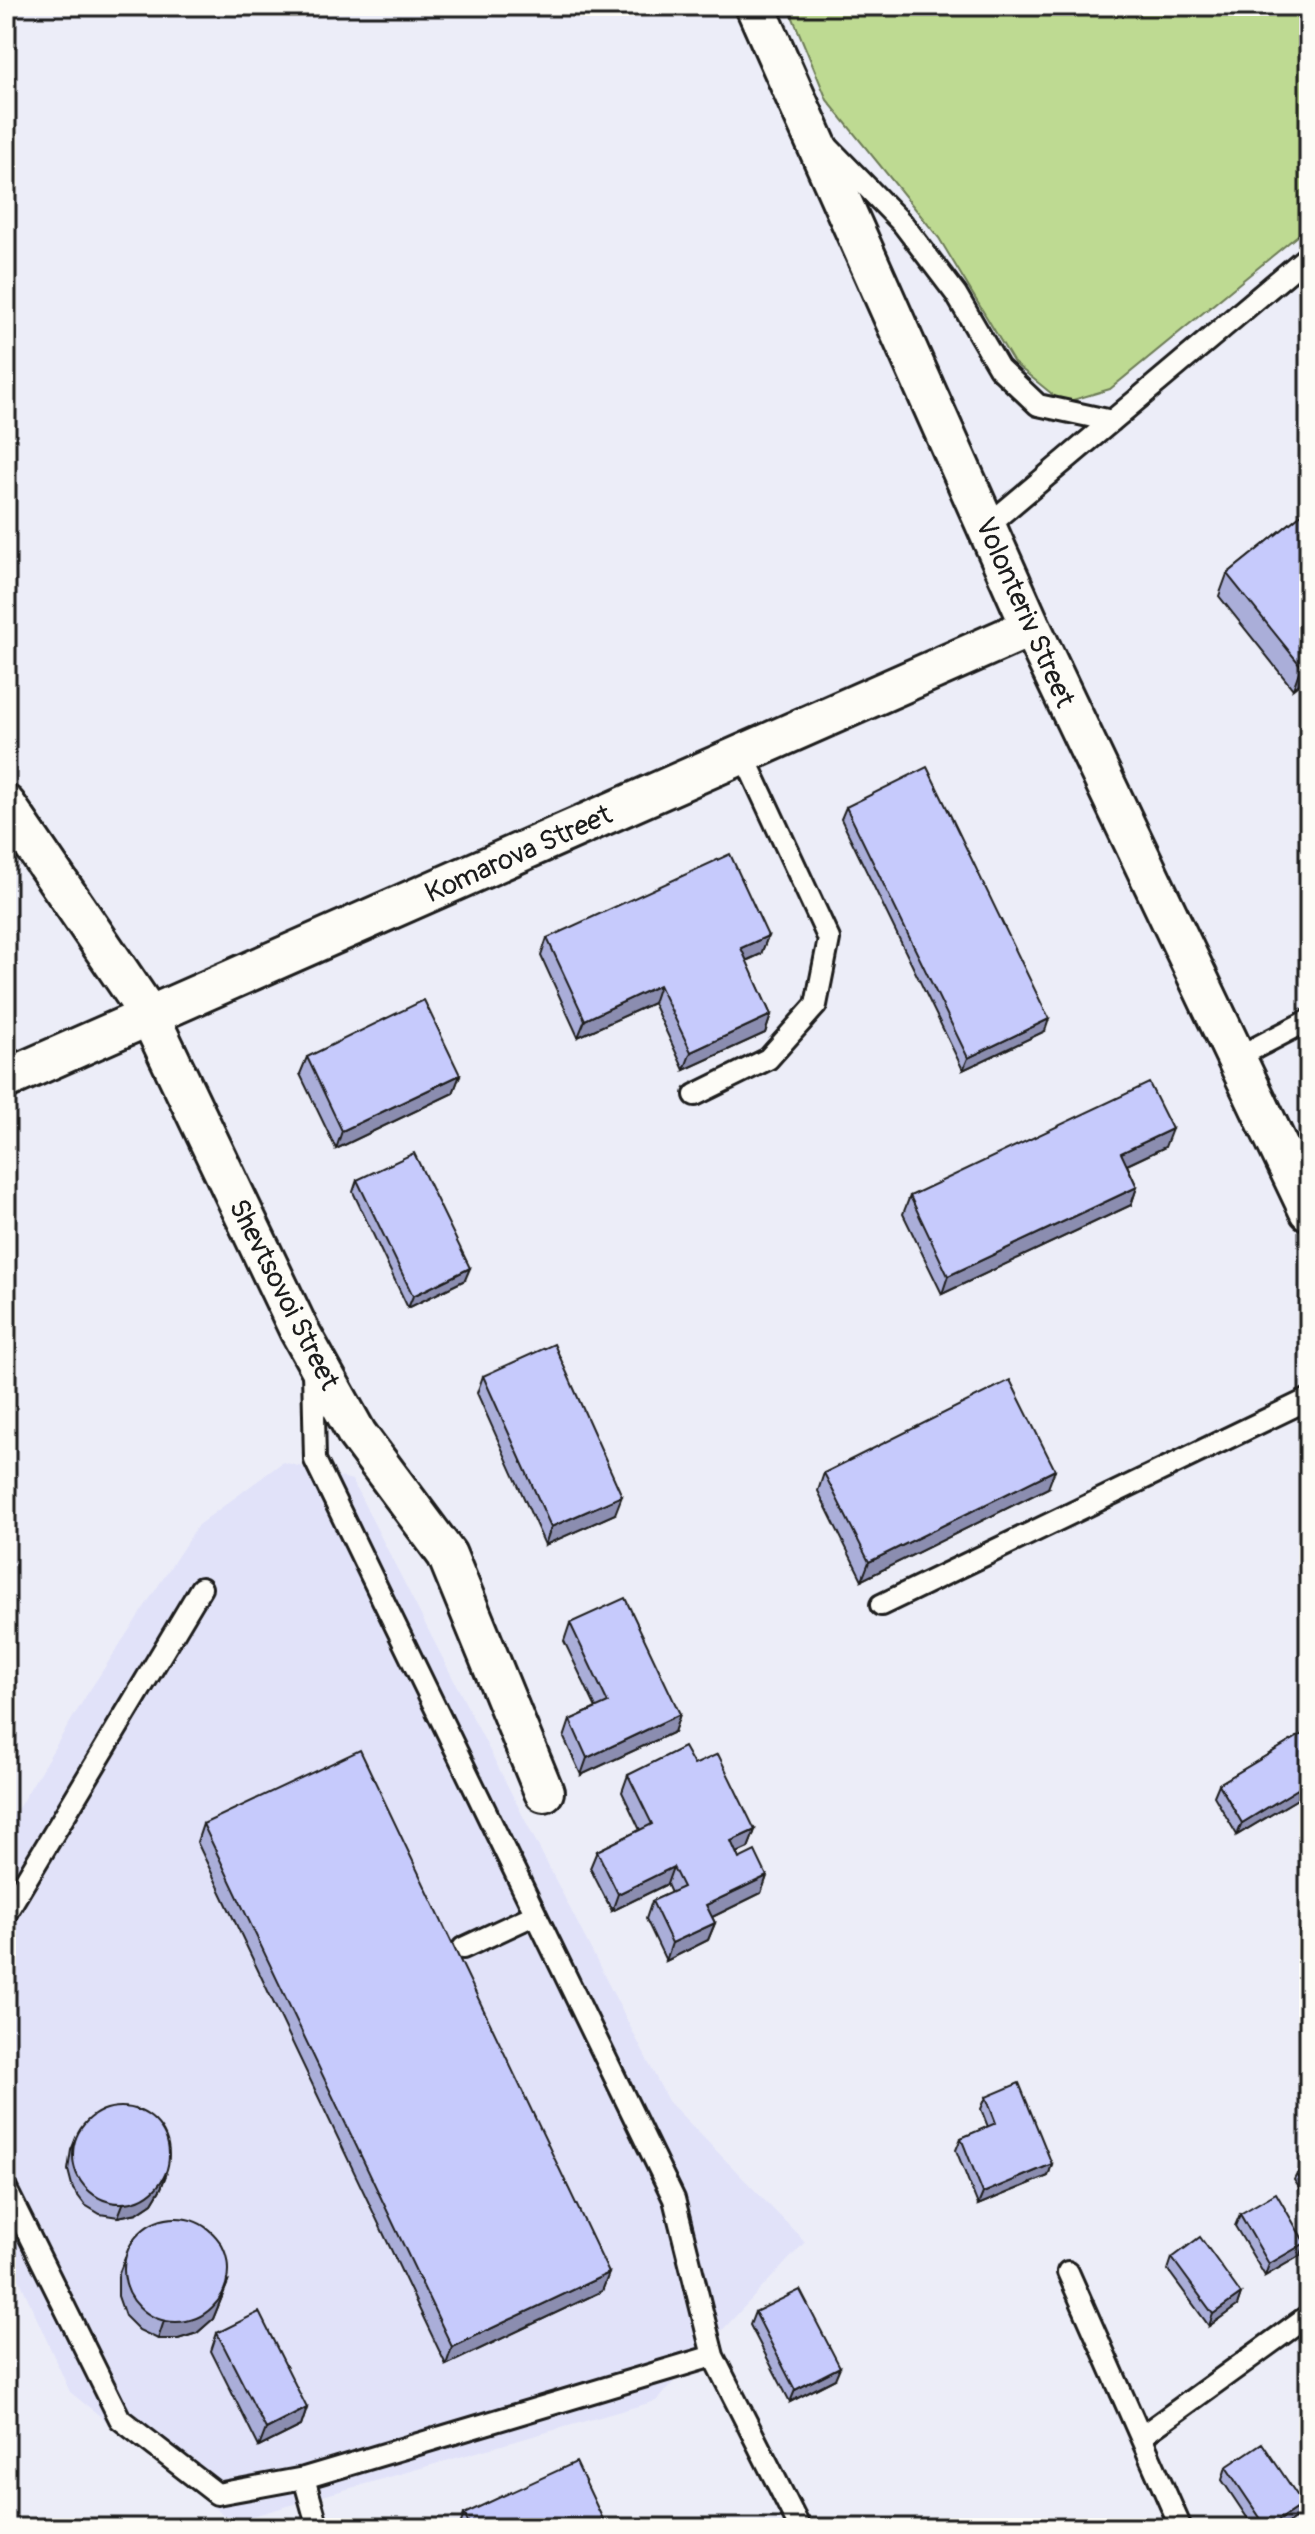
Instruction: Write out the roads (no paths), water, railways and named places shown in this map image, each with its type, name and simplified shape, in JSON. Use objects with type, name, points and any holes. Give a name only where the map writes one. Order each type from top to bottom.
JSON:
[{"type":"street","name":"Volonteriv Street","points":[[755,6],[1031,627],[1309,1211]]},
{"type":"street","name":"Komarova Street","points":[[6,1079],[1031,627]]},
{"type":"street","name":"Shevtsovoi Street","points":[[6,805],[149,1015],[312,1354],[357,1434],[447,1555],[544,1792]]},
{"type":"lane","points":[[808,126],[903,224],[956,294],[999,368],[1038,405],[1112,421]]},
{"type":"lane","points":[[987,526],[1309,255]]},
{"type":"lane","points":[[695,1095],[768,1059],[816,1005],[829,939],[743,754]]},
{"type":"lane","points":[[1236,1058],[1309,1020]]},
{"type":"lane","points":[[312,1354],[315,1460],[674,2199],[713,2356],[800,2528]]},
{"type":"lane","points":[[881,1605],[1309,1399]]},
{"type":"lane","points":[[6,1913],[201,1588]]},
{"type":"lane","points":[[463,1948],[534,1915]]},
{"type":"lane","points":[[6,2189],[120,2419],[217,2494],[304,2478],[713,2356]]},
{"type":"lane","points":[[1068,2272],[1181,2528]]},
{"type":"lane","points":[[1142,2436],[1309,2315]]},
{"type":"lane","points":[[304,2478],[318,2528]]}]
